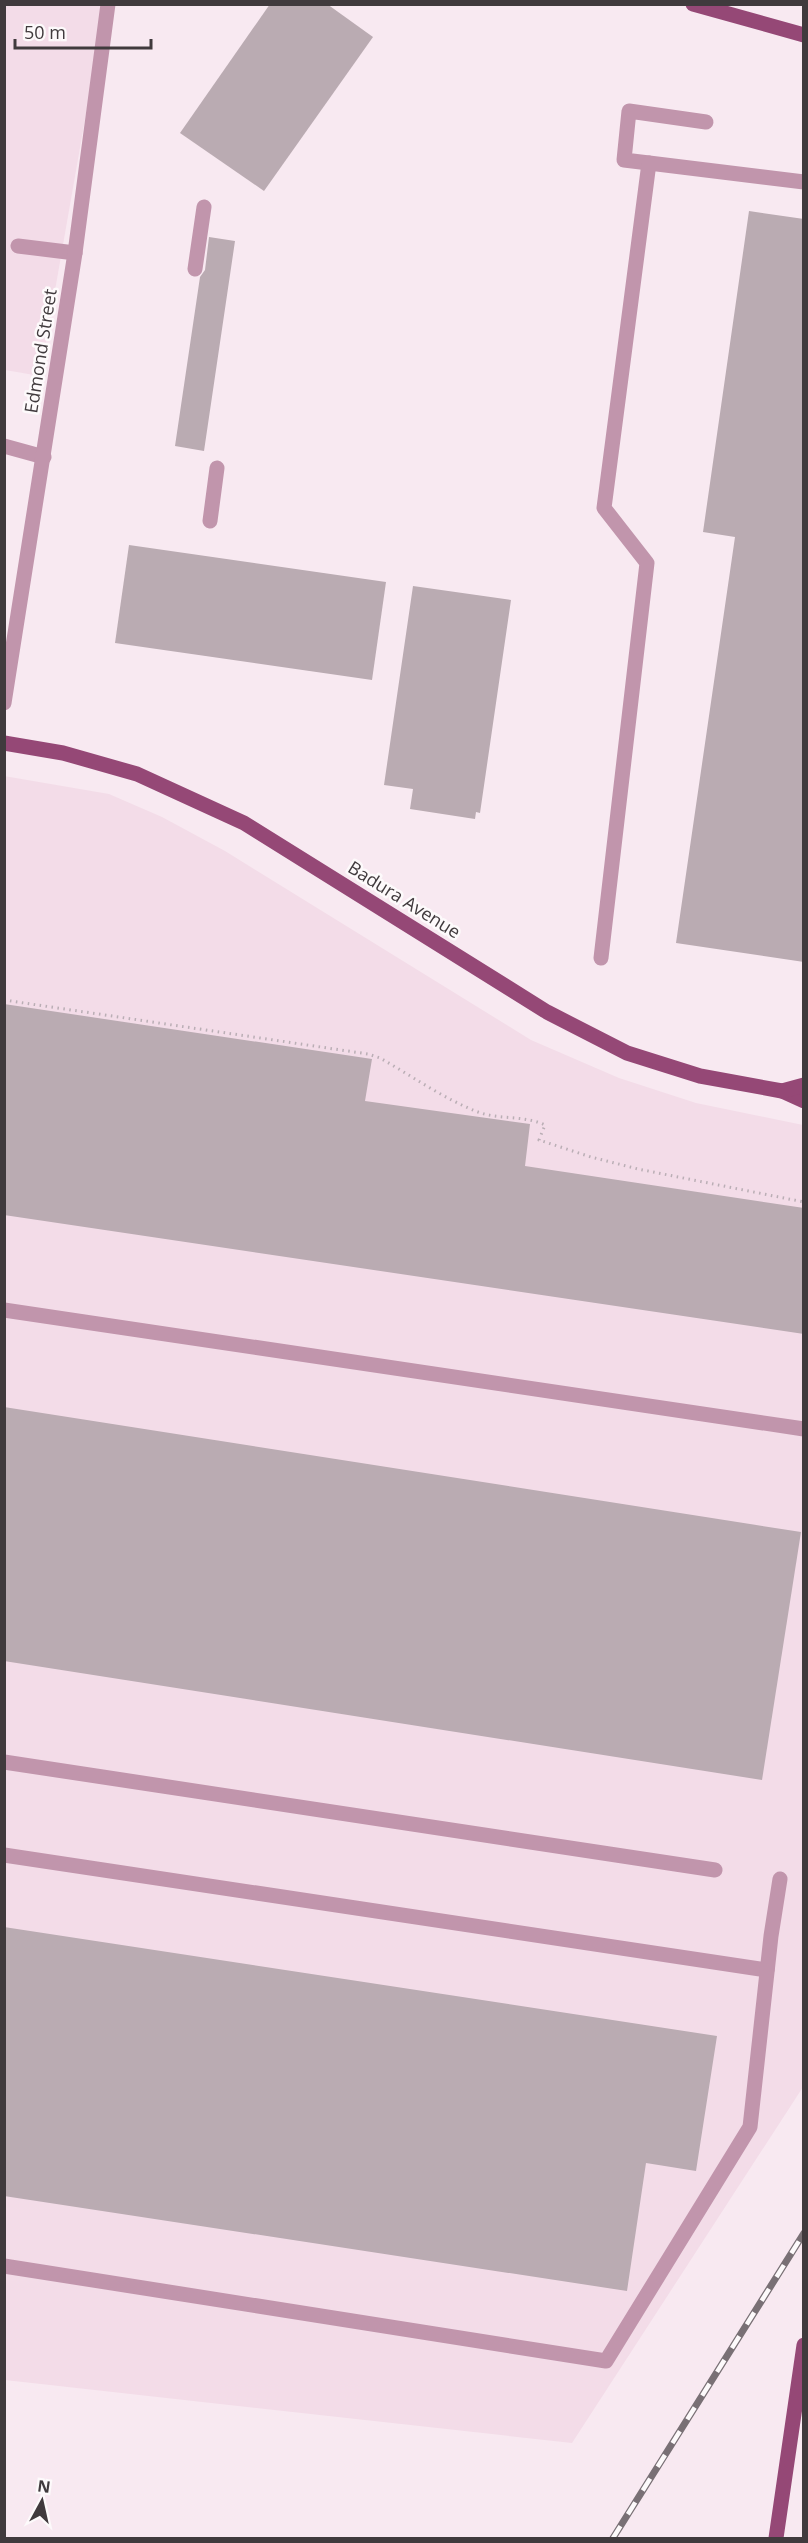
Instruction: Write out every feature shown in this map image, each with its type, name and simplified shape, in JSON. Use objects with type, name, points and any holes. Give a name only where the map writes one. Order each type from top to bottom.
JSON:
[{"type":"main road","points":[[693,4],[804,35]]},
{"type":"main road","name":"Badura Avenue","points":[[4,743],[63,753],[137,774],[243,823],[547,1012],[627,1053],[700,1076],[782,1091],[804,1101]]},
{"type":"main road","name":"Badura Avenue","points":[[782,1091],[804,1085]]},
{"type":"main road","points":[[776,2538],[804,2345]]},
{"type":"street","name":"Edmond Street","points":[[4,703],[75,253],[108,4]]},
{"type":"street","points":[[706,122],[629,111],[624,160],[804,182]]},
{"type":"street","points":[[601,958],[647,563],[604,508],[649,163]]},
{"type":"street","points":[[195,269],[204,207]]},
{"type":"street","points":[[18,246],[75,253]]},
{"type":"street","points":[[4,446],[44,457]]},
{"type":"street","points":[[210,521],[217,468]]},
{"type":"street","points":[[4,1310],[804,1429]]},
{"type":"street","points":[[4,1762],[715,1870]]},
{"type":"street","points":[[4,1855],[767,1970]]},
{"type":"street","points":[[4,2266],[606,2361],[750,2127],[767,1970],[780,1879]]},
{"type":"path","points":[[4,1000],[368,1054],[380,1058],[458,1103],[480,1113],[534,1120],[545,1125],[539,1140],[638,1169],[804,1202]]},
{"type":"shaded area","points":[[4,5],[105,5],[40,376],[5,370]]},
{"type":"shaded area","points":[[4,776],[109,794],[162,817],[225,851],[531,1040],[619,1078],[696,1103],[803,1125],[803,2087],[572,2443],[5,2380]]},
{"type":"building","points":[[270,4],[327,4],[373,37],[264,191],[180,133]]},
{"type":"building","points":[[749,211],[804,219],[804,962],[676,943],[735,537],[703,532]]},
{"type":"building","points":[[209,237],[235,241],[204,451],[175,446],[200,277],[205,270]]},
{"type":"building","points":[[129,545],[386,582],[372,680],[115,643]]},
{"type":"building","points":[[413,586],[511,600],[480,813],[476,812],[475,819],[410,809],[413,789],[384,785]]},
{"type":"building","points":[[4,1004],[372,1059],[365,1101],[530,1124],[525,1166],[804,1208],[804,1334],[4,1215]]},
{"type":"building","points":[[4,1407],[801,1532],[762,1780],[4,1661]]},
{"type":"building","points":[[4,1927],[717,2036],[696,2171],[646,2163],[627,2291],[4,2196]]},
{"type":"railway","points":[[613,2538],[804,2233]]}]
